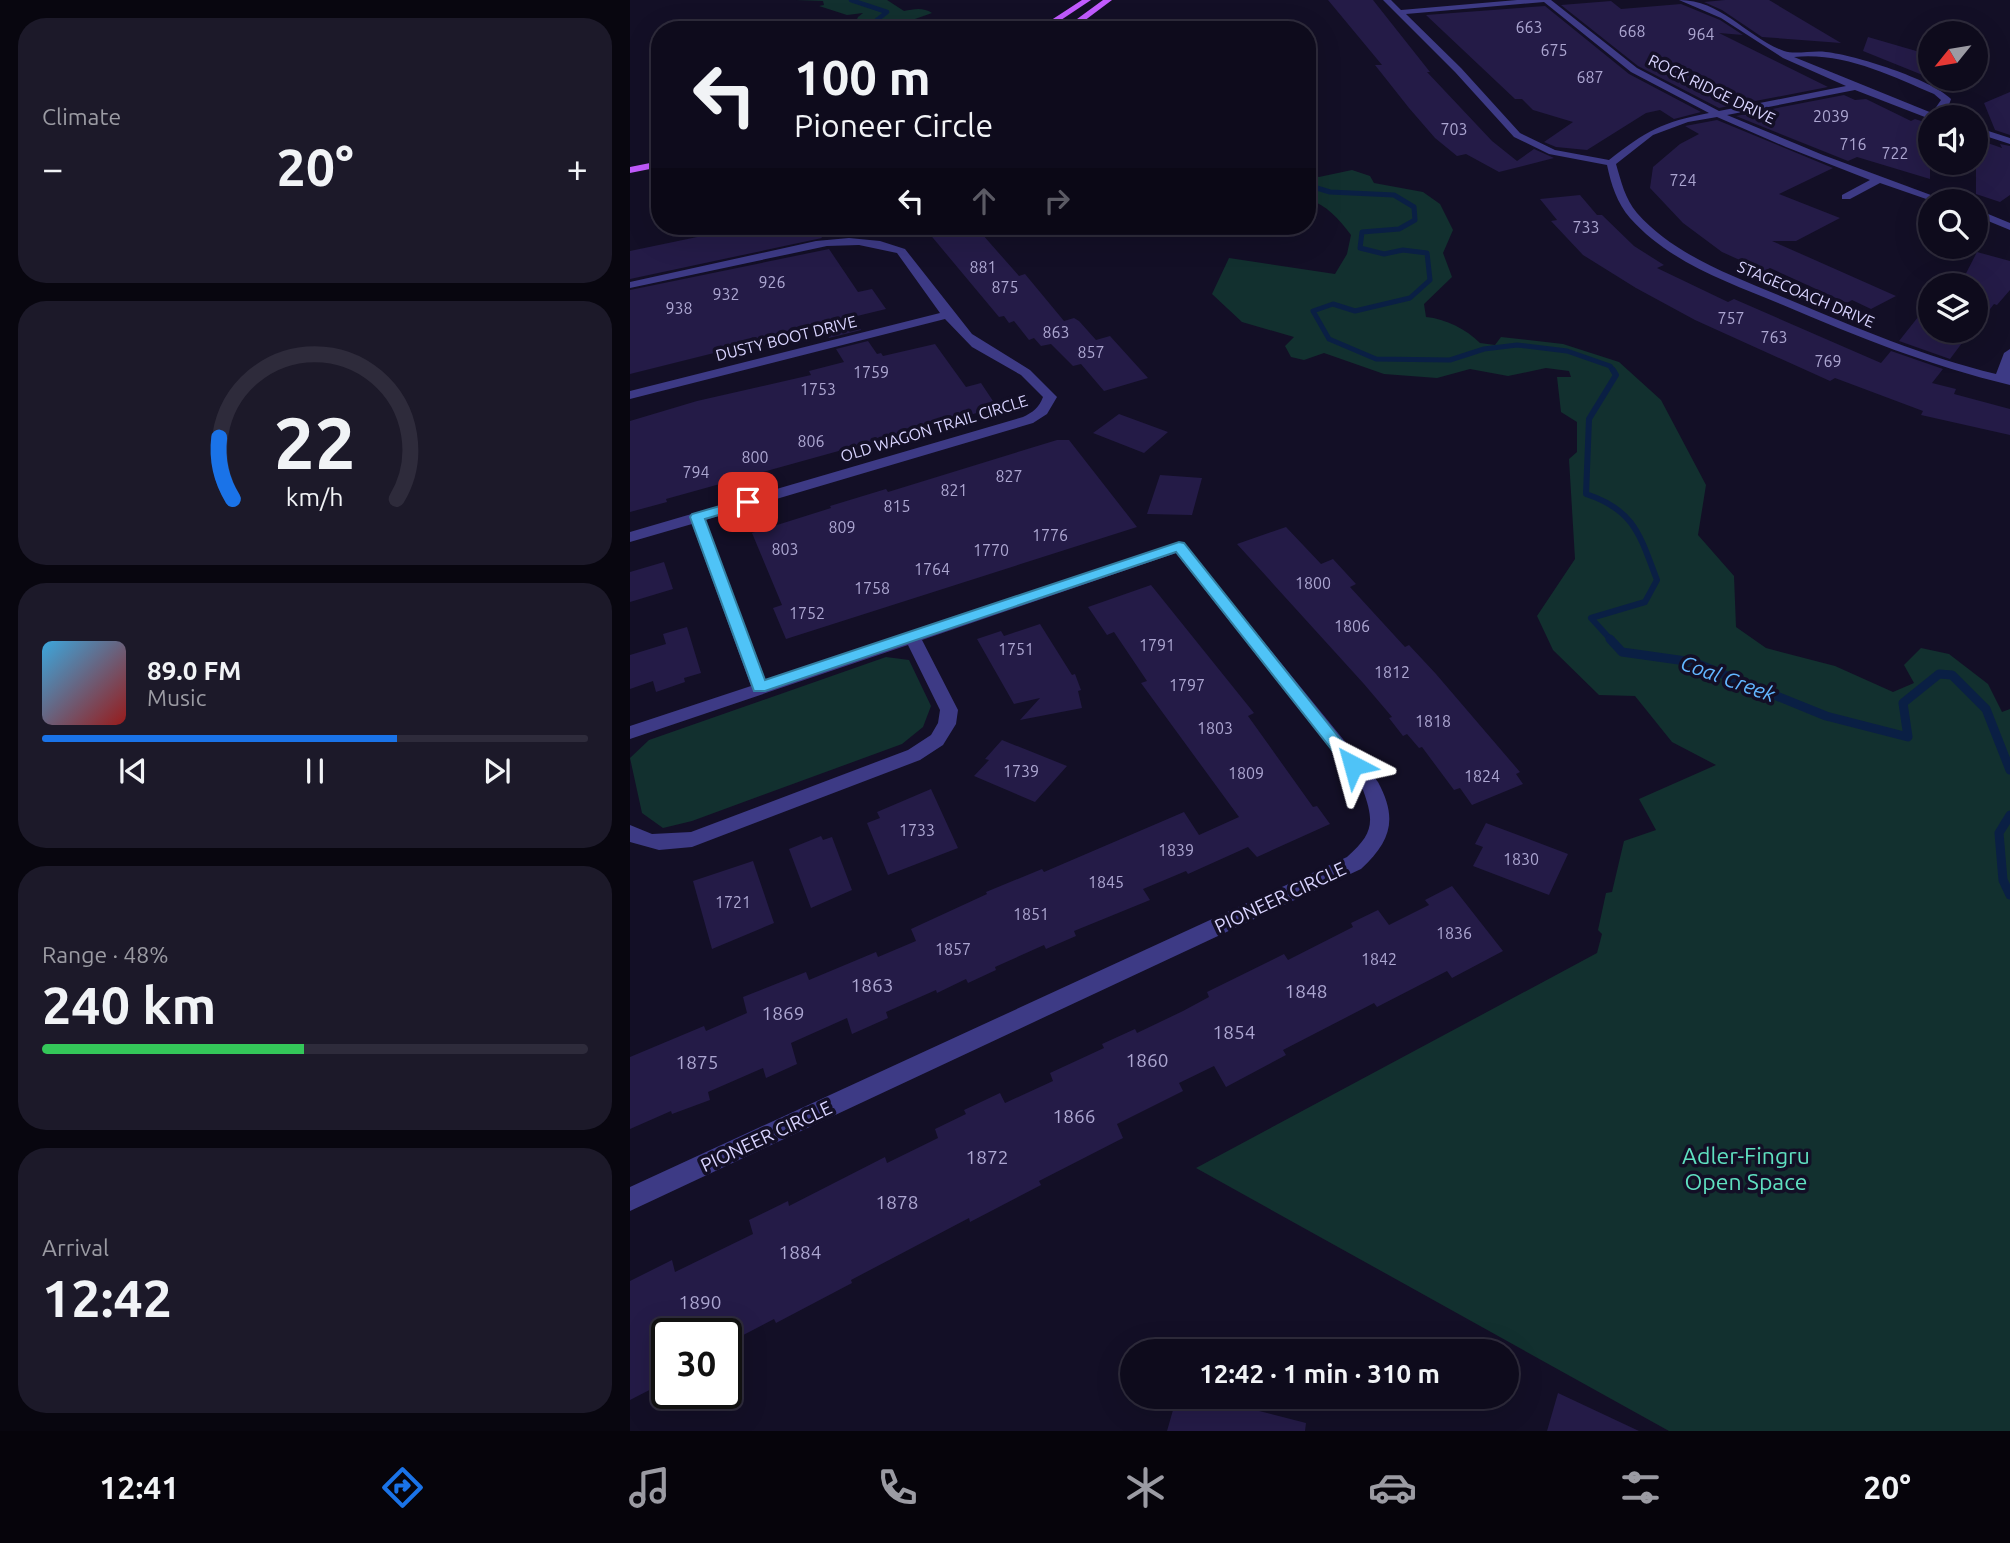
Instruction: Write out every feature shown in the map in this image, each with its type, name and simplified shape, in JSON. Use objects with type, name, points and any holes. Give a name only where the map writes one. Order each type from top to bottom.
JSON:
[{"type":"main road","points":[[1055,21],[1087,0]]},
{"type":"main road","points":[[1079,21],[1108,0]]},
{"type":"main road","points":[[630,170],[651,166]]},
{"type":"street","points":[[1387,0],[1402,12],[1517,135],[1552,152],[1611,163],[1650,133],[1717,113],[1856,87]]},
{"type":"street","points":[[1402,12],[1546,0]]},
{"type":"street","name":"ROCK RIDGE DRIVE","points":[[1546,0],[1586,35],[1636,71],[1717,113],[1829,162],[1918,193]]},
{"type":"street","points":[[1683,0],[1710,8],[1786,55],[1856,87],[1918,111]]},
{"type":"street","points":[[1786,55],[1832,53],[1852,58],[1937,92],[1946,99],[1944,105]]},
{"type":"street","points":[[1988,134],[2010,141]]},
{"type":"street","name":"STAGECOACH DRIVE","points":[[1611,163],[1617,190],[1634,215],[1674,248],[1715,272],[1878,342],[1966,371],[2005,380]]},
{"type":"street","points":[[1846,197],[1878,180]]},
{"type":"street","points":[[1988,217],[2010,227]]},
{"type":"street","name":"OLD WAGON TRAIL CIRCLE","points":[[630,285],[816,244],[866,241],[901,251],[975,344],[1023,369],[1042,385],[1050,397],[1041,414],[630,537]]},
{"type":"street","name":"DUSTY BOOT DRIVE","points":[[630,395],[950,314]]},
{"type":"street","points":[[2005,380],[2010,353]]},
{"type":"street","points":[[697,517],[760,688]]},
{"type":"street","name":"PIONEER CIRCLE","points":[[630,733],[1179,547],[1371,787],[1379,807],[1381,831],[1373,847],[1353,863],[630,1199]]},
{"type":"street","points":[[630,832],[637,839],[664,844],[692,839],[914,755],[937,740],[947,724],[948,710],[912,636]]},
{"type":"green space","points":[[796,0],[887,0],[904,11],[922,9],[932,13],[915,19],[929,21],[856,21],[863,13],[847,15],[819,6],[824,5],[823,1]]},
{"type":"green space","name":"Adler-Fingru Open Space","points":[[1352,170],[1370,176],[1374,183],[1423,192],[1440,204],[1453,230],[1443,253],[1452,277],[1424,304],[1426,317],[1455,326],[1480,343],[1495,345],[1501,337],[1563,344],[1619,362],[1661,400],[1706,485],[1698,535],[1734,576],[1736,627],[1766,648],[1835,666],[1893,692],[1914,683],[1904,665],[1921,648],[1949,654],[1988,684],[2002,712],[2010,709],[2010,1431],[1669,1431],[1519,1348],[1519,1339],[1504,1339],[1196,1168],[1597,953],[1602,934],[1598,930],[1606,893],[1612,892],[1624,841],[1656,830],[1639,799],[1716,765],[1672,742],[1635,696],[1599,695],[1553,650],[1537,616],[1575,559],[1569,459],[1577,452],[1577,422],[1561,412],[1557,377],[1571,377],[1569,371],[1546,368],[1508,376],[1470,369],[1437,378],[1384,374],[1324,353],[1304,360],[1291,357],[1285,346],[1294,337],[1242,322],[1212,294],[1229,258],[1335,274],[1347,254],[1351,235],[1332,213],[1316,203],[1316,176]]},
{"type":"green space","points":[[886,657],[909,660],[931,706],[923,727],[902,744],[692,821],[663,828],[642,813],[630,758],[649,740]]},
{"type":"building","points":[[1328,0],[1373,0],[1430,72],[1427,72],[1492,141],[1517,161],[1534,149],[1554,158],[1499,172],[1466,154],[1457,156],[1435,138],[1409,108],[1375,65],[1382,65]]},
{"type":"building","points":[[1769,0],[1841,43],[1762,37],[1722,10],[1704,2]]},
{"type":"building","points":[[1611,1],[1621,9],[1681,4],[1720,20],[1743,35],[1719,33],[1828,87],[1719,108],[1638,66],[1561,5]]},
{"type":"building","points":[[1545,6],[1629,74],[1701,112],[1674,119],[1660,110],[1646,113],[1587,150],[1556,147],[1544,142],[1573,122],[1533,110],[1522,99],[1515,99],[1426,15]]},
{"type":"building","points":[[1868,37],[1918,52],[1918,73],[1863,51]]},
{"type":"building","points":[[2010,92],[2010,135],[1995,130],[1988,113],[1988,105],[1984,103]]},
{"type":"building","points":[[1844,95],[1855,100],[1866,99],[1911,121],[1918,120],[1918,175],[1930,175],[1930,179],[1857,157],[1848,161],[1736,116]]},
{"type":"building","points":[[1717,120],[1833,168],[1779,194],[1840,218],[1796,241],[1772,241],[1896,296],[1871,309],[1852,300],[1847,303],[1770,268],[1764,271],[1722,252],[1683,223],[1650,188],[1653,167],[1680,144],[1699,134],[1685,126]]},
{"type":"building","points":[[1988,143],[2002,148],[2000,144],[2010,146],[2010,195],[2000,202],[1988,198],[1988,189],[1976,189],[1976,175],[1988,175]]},
{"type":"building","points":[[1580,195],[1597,215],[1602,215],[1634,246],[1664,265],[1657,268],[1728,302],[1734,299],[1881,363],[1891,351],[1943,369],[1932,383],[1956,389],[1954,394],[2010,409],[2010,435],[1921,415],[1923,411],[1835,378],[1830,381],[1695,320],[1636,288],[1583,255],[1551,221],[1557,220],[1540,199]]},
{"type":"building","points":[[707,235],[820,235],[822,238],[630,279],[630,251]]},
{"type":"building","points":[[931,235],[983,235],[1019,276],[1025,274],[1064,321],[1074,318],[1096,340],[1110,336],[1148,378],[1104,391],[1081,364],[1073,366],[1051,344],[1041,346],[1034,338],[1029,340],[1014,321],[1009,323],[1004,316],[999,317]]},
{"type":"building","points":[[829,249],[858,292],[872,289],[886,309],[853,317],[861,330],[829,338],[822,326],[630,374],[630,290]]},
{"type":"building","points":[[1988,255],[2010,261],[2010,290],[1988,312],[1988,273],[1966,273],[1973,259],[1988,259]]},
{"type":"building","points":[[1918,317],[1918,343],[1962,343],[1950,359],[1899,341]]},
{"type":"building","points":[[868,341],[877,354],[881,353],[883,356],[935,344],[966,387],[981,383],[997,407],[854,449],[853,447],[666,499],[667,502],[630,512],[630,421],[697,401],[811,375],[809,371],[844,362],[836,349]]},
{"type":"building","points":[[1119,414],[1168,432],[1144,453],[1093,433]]},
{"type":"building","points":[[1057,440],[1069,440],[1137,527],[786,639],[773,608],[782,605],[752,533],[831,508],[830,506],[886,489],[888,492]]},
{"type":"building","points":[[1160,475],[1202,478],[1192,515],[1147,514]]},
{"type":"building","points":[[1286,527],[1321,564],[1333,559],[1356,584],[1350,587],[1405,647],[1409,645],[1436,674],[1520,772],[1516,774],[1523,784],[1472,805],[1460,788],[1454,790],[1422,747],[1419,748],[1407,734],[1403,736],[1389,718],[1392,717],[1364,684],[1237,544]]},
{"type":"building","points":[[664,562],[673,589],[630,602],[630,572]]},
{"type":"building","points":[[1151,585],[1254,713],[1248,716],[1313,807],[1317,806],[1330,824],[1257,857],[1248,847],[1188,874],[1186,871],[1143,889],[1150,900],[1074,931],[1076,936],[1046,949],[1044,945],[995,967],[996,970],[968,983],[966,979],[937,993],[936,990],[886,1012],[888,1018],[852,1034],[847,1018],[791,1043],[797,1064],[766,1078],[763,1068],[708,1092],[710,1100],[672,1114],[671,1111],[630,1129],[630,1057],[704,1026],[706,1031],[747,1013],[743,997],[806,972],[809,980],[876,952],[878,957],[916,941],[911,929],[987,894],[986,892],[1042,869],[1044,872],[1184,812],[1199,835],[1239,817],[1141,683],[1147,681],[1114,632],[1107,635],[1088,607]]},
{"type":"building","points":[[1040,624],[1072,675],[1075,674],[1081,690],[1078,691],[1082,708],[1020,720],[1040,698],[1014,704],[977,639],[1001,631],[1004,636]]},
{"type":"building","points":[[687,627],[701,673],[656,692],[653,681],[630,689],[630,655],[666,644],[663,634]]},
{"type":"building","points":[[1002,740],[1067,766],[1035,802],[974,776]]},
{"type":"building","points":[[931,789],[958,848],[888,875],[867,823],[880,818],[877,812]]},
{"type":"building","points":[[1486,823],[1568,854],[1549,895],[1473,866],[1483,847],[1475,844]]},
{"type":"building","points":[[821,836],[823,840],[832,837],[852,890],[811,908],[789,849]]},
{"type":"building","points":[[753,861],[774,923],[712,949],[693,881]]},
{"type":"building","points":[[1452,886],[1503,951],[1452,978],[1447,971],[1377,1007],[1374,1003],[1283,1050],[1286,1055],[1226,1087],[1214,1066],[1179,1083],[1183,1091],[1117,1124],[1123,1138],[1039,1181],[1041,1185],[970,1222],[969,1218],[776,1323],[774,1319],[742,1336],[742,1318],[651,1318],[651,1389],[630,1400],[630,1281],[672,1260],[675,1272],[753,1234],[749,1220],[788,1201],[789,1206],[885,1157],[887,1163],[938,1138],[935,1129],[966,1114],[964,1110],[1000,1093],[1005,1103],[1053,1081],[1050,1073],[1104,1048],[1102,1044],[1135,1029],[1137,1033],[1183,1011],[1209,997],[1207,992],[1284,954],[1288,960],[1353,927],[1351,923],[1378,910],[1389,925],[1429,905],[1425,900]]},
{"type":"building","points":[[1558,1393],[1639,1431],[1547,1431]]},
{"type":"building","points":[[1173,1409],[1251,1409],[1306,1423],[1305,1431],[1167,1431]]},
{"type":"waterway","name":"Coal Creek","points":[[851,0],[887,12],[876,21]]},
{"type":"waterway","name":"Coal Creek","points":[[1316,188],[1330,192],[1394,195],[1414,207],[1415,220],[1399,229],[1362,232],[1360,248],[1384,254],[1403,250],[1427,253],[1430,280],[1410,298],[1355,311],[1333,304],[1313,311],[1329,339],[1376,359],[1450,360],[1484,349],[1517,345],[1567,351],[1610,366],[1614,372]]},
{"type":"waterway","name":"Coal Creek","points":[[1612,641],[1591,618],[1645,602],[1657,580],[1634,526],[1615,508],[1586,494],[1589,419],[1616,375],[1613,370]]},
{"type":"waterway","name":"Coal Creek","points":[[1610,639],[1622,652],[1693,662],[1826,716],[1908,737],[1903,703],[1939,674],[1952,675],[1986,709],[2010,770]]},
{"type":"waterway","name":"Coal Creek","points":[[2010,815],[1999,833],[2003,880],[2010,895]]},
{"type":"route","points":[[748,502],[697,517],[760,688],[1179,547],[1353,765]]}]
